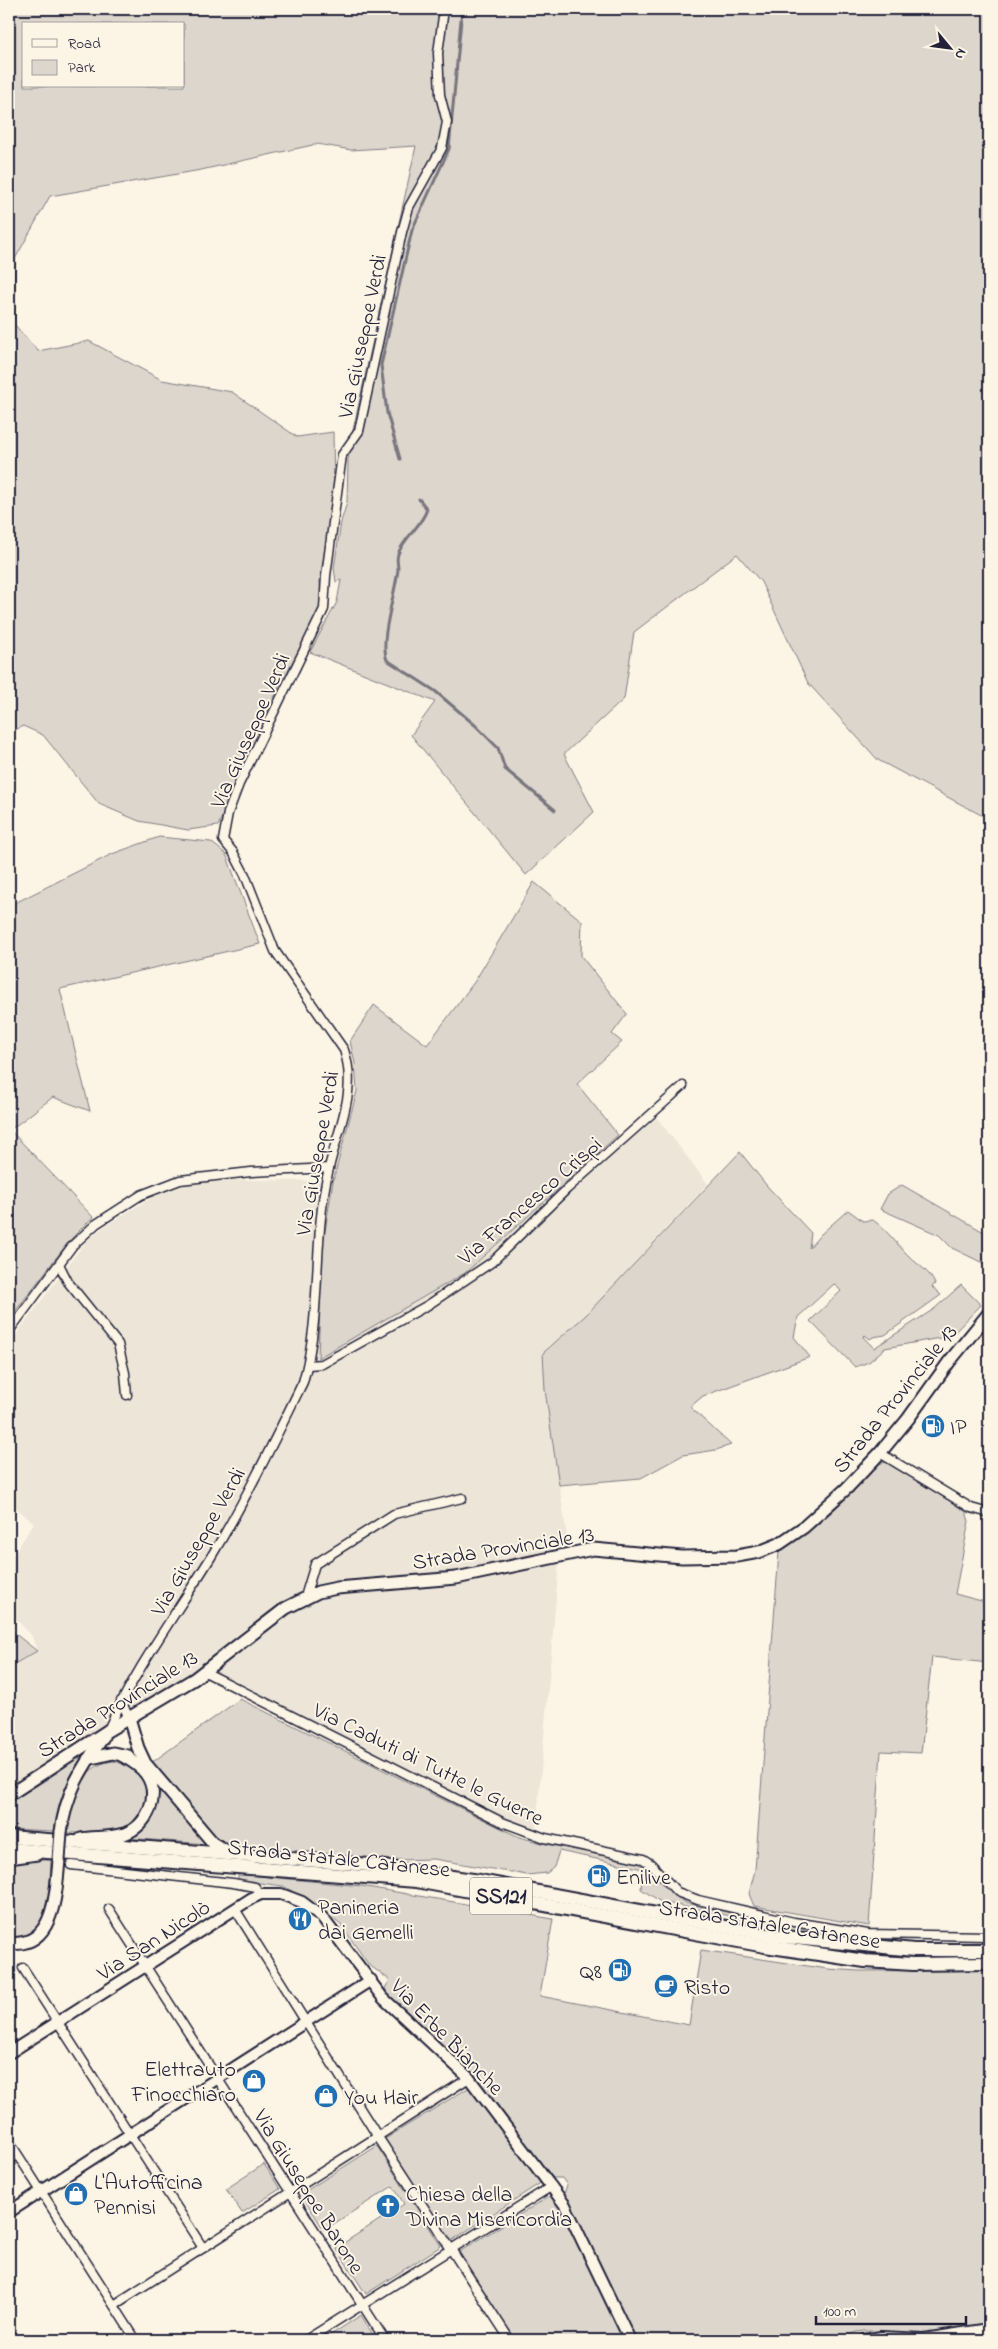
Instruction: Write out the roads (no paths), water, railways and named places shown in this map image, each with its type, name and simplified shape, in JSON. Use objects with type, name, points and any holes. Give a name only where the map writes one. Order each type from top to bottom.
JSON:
[{"type":"main road","name":"Strada Provinciale 13","points":[[9,1795],[205,1672],[286,1608],[305,1597],[337,1588],[456,1578],[593,1549],[682,1557],[737,1556],[760,1552],[779,1544],[804,1527],[847,1488],[880,1453],[989,1313]]},
{"type":"main road","points":[[129,1718],[138,1748],[145,1763],[214,1844],[231,1853]]},
{"type":"main road","points":[[9,1943],[26,1941],[38,1934],[47,1924],[53,1913],[64,1811],[70,1792],[88,1759],[107,1732]]},
{"type":"main road","points":[[88,1759],[112,1753],[133,1757],[145,1763]]},
{"type":"main road","points":[[9,1858],[124,1834],[133,1830],[146,1817],[152,1800],[150,1782],[139,1766],[121,1755]]},
{"type":"main road","name":"Strada statale Catanese","points":[[9,1837],[60,1846],[416,1881],[765,1946],[865,1961],[913,1964],[989,1964]]},
{"type":"main road","name":"Strada statale Catanese","points":[[9,1849],[60,1846],[231,1853],[368,1865],[425,1872],[774,1936],[905,1949],[989,1950]]},
{"type":"street","name":"Via Giuseppe Verdi","points":[[107,1732],[121,1701],[212,1556],[254,1481],[303,1382],[308,1366],[312,1343],[318,1234],[329,1168],[345,1111],[350,1082],[349,1064],[344,1050],[274,951],[245,875],[233,852],[223,840],[228,813],[239,784],[324,609],[326,576],[342,455],[359,431],[409,207],[442,148],[446,131],[447,122],[440,95],[438,53],[444,9]]},
{"type":"street","name":"Via Francesco Crispi","points":[[308,1366],[322,1364],[428,1305],[492,1262],[567,1189],[683,1086]]},
{"type":"street","points":[[9,1332],[73,1246],[96,1224],[141,1195],[180,1180],[251,1172],[329,1168]]},
{"type":"street","points":[[59,1264],[68,1282],[118,1344],[125,1373],[126,1395]]},
{"type":"street","points":[[880,1453],[971,1508],[989,1513]]},
{"type":"street","points":[[305,1597],[315,1564],[394,1514],[462,1498]]},
{"type":"street","name":"Via Caduti di Tutte le Guerre","points":[[205,1672],[502,1822],[545,1838],[643,1859],[651,1864],[677,1892],[698,1900],[794,1922],[868,1934],[936,1937],[989,1936]]},
{"type":"street","points":[[121,1701],[129,1718]]},
{"type":"street","points":[[71,1865],[255,1887],[261,1894]]},
{"type":"street","name":"Via San Nicolò","points":[[9,2053],[235,1908],[261,1894]]},
{"type":"street","name":"Via Erbe Bianche","points":[[261,1894],[281,1894],[291,1897],[322,1917],[383,1998],[469,2078],[552,2186],[574,2222],[628,2340]]},
{"type":"street","points":[[235,1908],[378,2137],[510,2340]]},
{"type":"street","name":"Via Giuseppe Barone","points":[[109,1909],[385,2340]]},
{"type":"street","points":[[23,1968],[203,2248]]},
{"type":"street","points":[[9,2212],[371,1980]]},
{"type":"street","points":[[114,2306],[469,2078]]},
{"type":"street","points":[[9,2141],[136,2340]]},
{"type":"street","points":[[306,2340],[552,2186]]},
{"type":"street","points":[[865,2340],[881,2337],[924,2339],[989,2329]]},
{"type":"street","points":[[9,2333],[13,2340]]},
{"type":"waterway","points":[[400,459],[387,413],[381,365],[412,230],[449,149],[462,9]]},
{"type":"waterway","points":[[419,499],[427,509],[425,515],[404,542],[397,556],[397,579],[386,628],[385,651],[387,660],[435,691],[475,725],[498,748],[505,769],[555,810]]},
{"type":"place","name":"IP","points":[[933,1426]]},
{"type":"place","name":"Enilive","points":[[599,1876]]},
{"type":"place","name":"Panineria dai Gemelli","points":[[300,1919]]},
{"type":"place","name":"Q8","points":[[620,1970]]},
{"type":"place","name":"Risto","points":[[666,1986]]},
{"type":"place","name":"Elettrauto Finocchiaro","points":[[254,2081]]},
{"type":"place","name":"You Hair","points":[[326,2096]]},
{"type":"place","name":"L'Autofficina Pennisi","points":[[76,2194]]},
{"type":"place","name":"Chiesa della Divina Misericordia","points":[[388,2206]]}]
